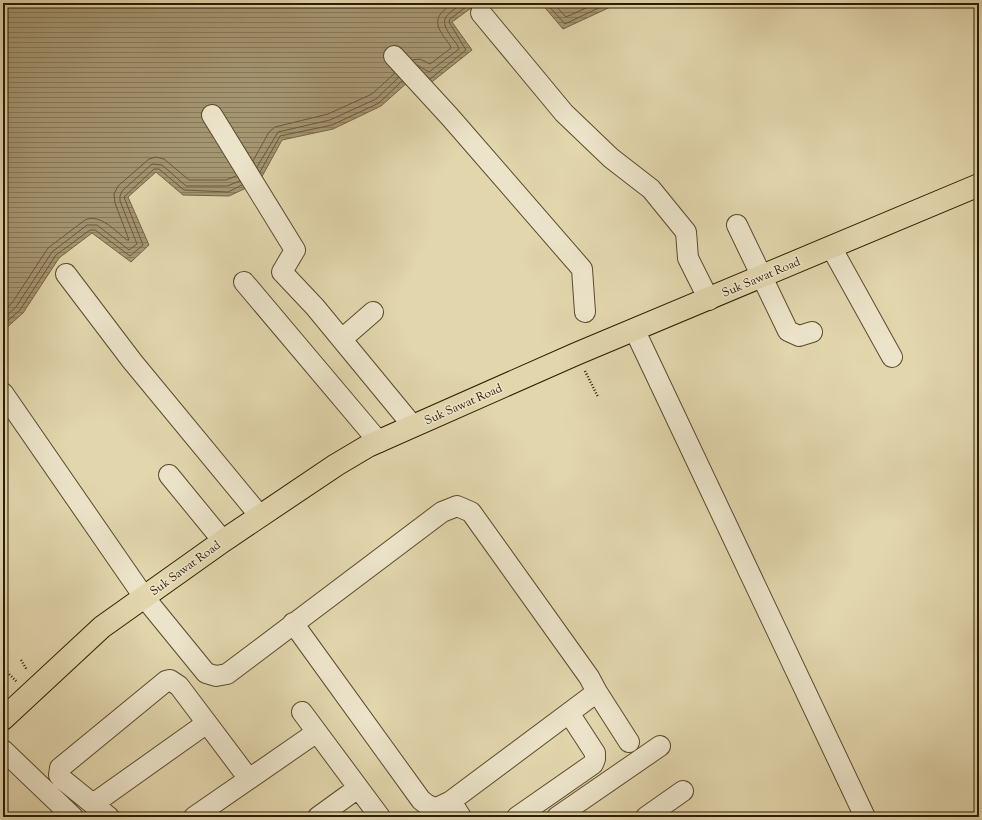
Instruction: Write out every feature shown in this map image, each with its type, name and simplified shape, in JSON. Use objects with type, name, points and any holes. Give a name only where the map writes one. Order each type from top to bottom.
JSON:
[{"type":"main road","name":"Suk Sawat Road","points":[[3,719],[102,628],[223,541],[336,465],[413,426],[576,354],[709,300],[979,184]]},
{"type":"street","points":[[481,14],[564,113],[611,158],[651,189],[686,232],[688,258],[709,300]]},
{"type":"street","points":[[394,56],[450,116],[582,269],[586,312]]},
{"type":"street","points":[[212,115],[295,250],[282,272],[342,339],[413,426]]},
{"type":"street","points":[[737,225],[788,331],[799,336],[812,332]]},
{"type":"street","points":[[831,247],[892,357]]},
{"type":"street","points":[[66,274],[132,361],[260,516]]},
{"type":"street","points":[[244,282],[379,442]]},
{"type":"street","points":[[342,339],[373,312]]},
{"type":"street","points":[[635,331],[864,817]]},
{"type":"street","points":[[3,393],[144,597],[206,673],[216,676],[227,674],[442,512],[457,506],[471,512],[589,677],[629,742]]},
{"type":"street","points":[[169,475],[223,541]]},
{"type":"street","points":[[293,623],[422,800],[429,807],[457,812],[570,713],[597,692]]},
{"type":"street","points":[[109,817],[62,779],[59,775],[60,768],[170,680],[179,686],[249,779]]},
{"type":"street","points":[[302,712],[380,817]]},
{"type":"street","points":[[518,817],[593,764],[595,753],[570,713]]},
{"type":"street","points":[[93,804],[207,723]]},
{"type":"street","points":[[194,817],[317,732]]},
{"type":"street","points":[[557,817],[660,746]]},
{"type":"street","points":[[3,750],[73,817]]},
{"type":"street","points":[[318,817],[358,788]]},
{"type":"street","points":[[646,817],[683,790]]},
{"type":"path","points":[[576,354],[598,397]]},
{"type":"water","points":[[3,3],[478,3],[452,22],[472,50],[428,85],[417,74],[381,106],[333,129],[282,140],[259,182],[229,196],[183,195],[156,172],[128,197],[149,245],[131,262],[92,233],[59,258],[23,313],[3,331]]},
{"type":"water","points":[[541,3],[619,3],[563,29]]}]
